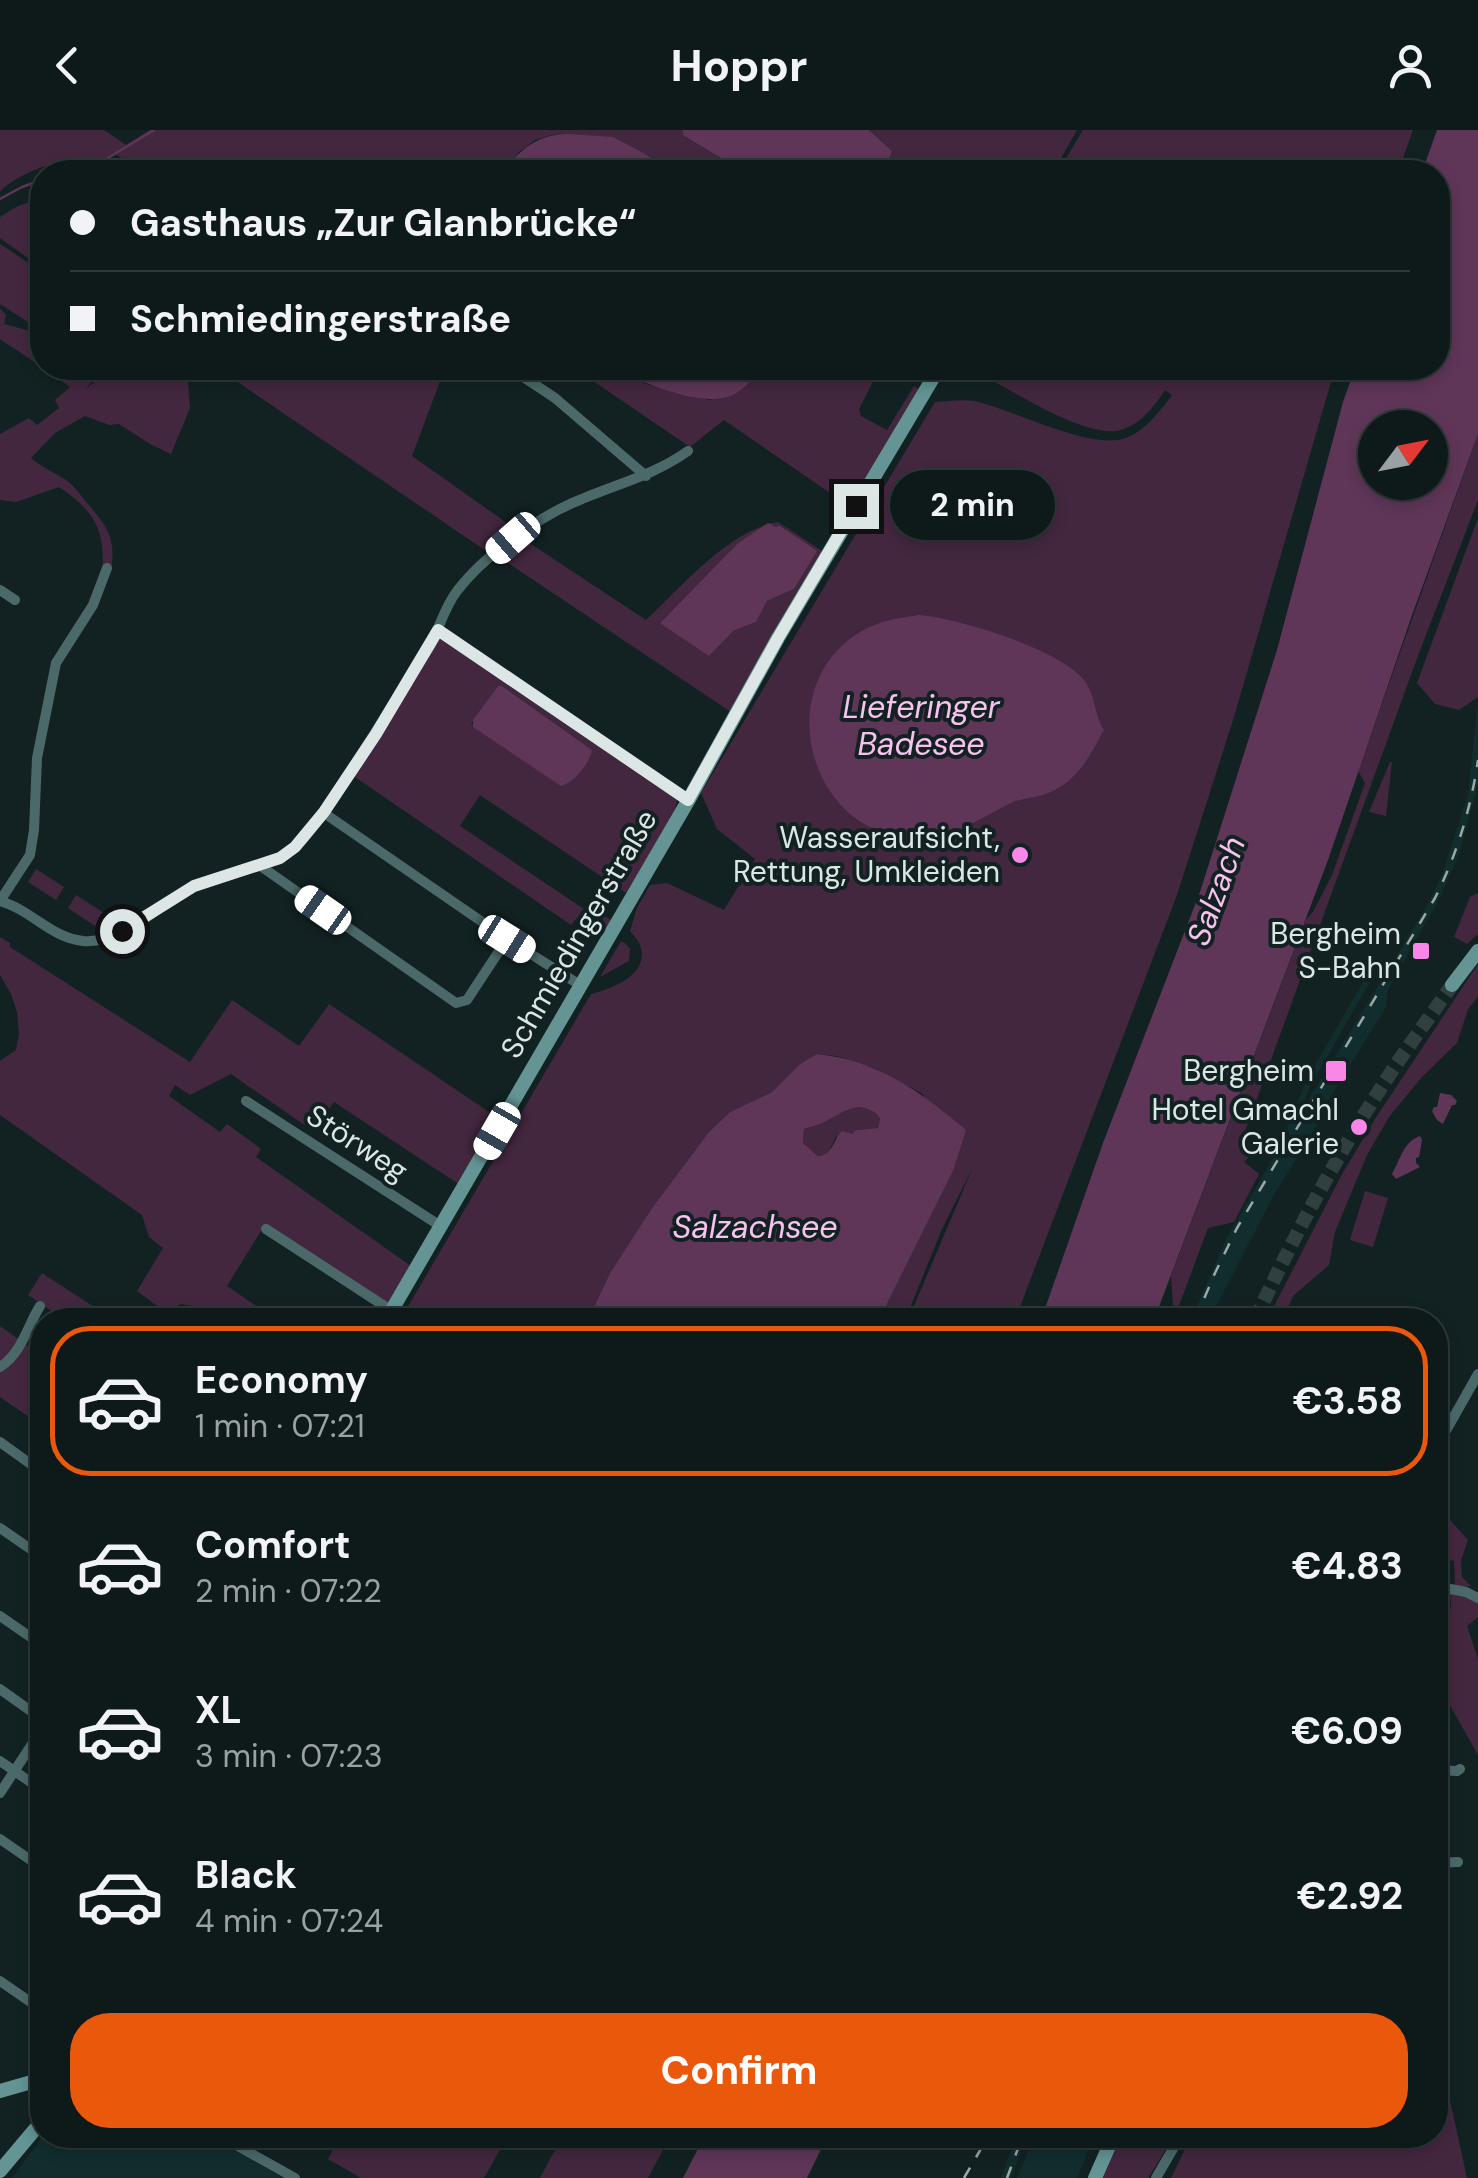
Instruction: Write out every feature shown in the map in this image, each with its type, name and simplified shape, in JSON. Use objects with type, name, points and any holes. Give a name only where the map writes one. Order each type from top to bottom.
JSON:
[{"type":"street","points":[[528,380],[646,476]]},
{"type":"street","name":"Schmiedingerstraße","points":[[393,1308],[785,626],[932,380]]},
{"type":"street","points":[[107,568],[93,605],[56,663],[37,758],[30,855],[0,901],[64,936],[82,940],[122,931],[207,880],[280,858],[295,847],[324,812],[376,734],[456,592],[534,523],[579,500],[646,476],[688,452]]},
{"type":"street","points":[[0,590],[14,600]]},
{"type":"street","points":[[438,630],[688,800]]},
{"type":"street","points":[[324,812],[580,985]]},
{"type":"street","points":[[259,864],[456,1003],[468,1000],[507,939]]},
{"type":"street","points":[[1452,985],[1478,951]]},
{"type":"street","name":"Störweg","points":[[246,1101],[442,1227]]},
{"type":"street","points":[[266,1230],[379,1308]]},
{"type":"street","points":[[0,1367],[8,1362],[30,1327]]},
{"type":"street","points":[[1448,1427],[1478,1374]]},
{"type":"street","points":[[0,1442],[30,1464]]},
{"type":"street","points":[[0,1528],[30,1549]]},
{"type":"street","points":[[1466,1592],[1478,1587]]},
{"type":"street","points":[[1448,1589],[1478,1598]]},
{"type":"street","points":[[0,1616],[30,1637]]},
{"type":"street","points":[[0,1689],[30,1710]]},
{"type":"street","points":[[0,1793],[30,1747]]},
{"type":"street","points":[[0,1761],[30,1782]]},
{"type":"street","points":[[1448,1771],[1460,1769]]},
{"type":"street","points":[[0,1838],[30,1859]]},
{"type":"street","points":[[1448,1862],[1458,1862]]},
{"type":"street","points":[[0,1981],[30,2002]]},
{"type":"street","points":[[0,2091],[30,2082]]},
{"type":"street","points":[[0,2172],[30,2136]]},
{"type":"street","points":[[241,2148],[295,2178]]},
{"type":"street","points":[[1096,2178],[1109,2148]]},
{"type":"street","points":[[1156,2178],[1173,2148]]},
{"type":"shaded area","points":[[0,130],[104,130],[126,145],[150,130],[682,130],[685,137],[724,160],[657,160],[567,134],[535,140],[513,160],[124,160],[114,153],[104,160],[30,160],[30,173],[0,192]]},
{"type":"shaded area","points":[[869,130],[1077,130],[1060,160],[889,160],[892,151]]},
{"type":"shaded area","points":[[1083,130],[1413,130],[1402,160],[1065,160]]},
{"type":"shaded area","points":[[30,202],[30,259],[0,238],[0,217]]},
{"type":"shaded area","points":[[0,244],[30,264],[30,323],[0,304]]},
{"type":"shaded area","points":[[0,308],[6,315],[4,324],[30,331],[30,359],[0,339]]},
{"type":"shaded area","points":[[60,380],[92,380],[86,389],[97,380],[188,383],[190,408],[171,454],[119,424],[109,425],[85,416],[55,433],[31,458],[72,485],[105,527],[112,559],[111,570],[102,577],[102,548],[96,525],[72,496],[59,487],[16,502],[0,500],[0,434],[29,418],[37,425],[59,408],[55,400],[70,387]]},
{"type":"shaded area","points":[[235,380],[440,380],[412,456],[514,528],[522,538],[646,620],[724,547],[760,527],[778,522],[825,553],[731,712]],"holes":[[[780,525],[816,552],[794,589],[767,601],[756,622],[733,631],[660,623],[737,544]]]},
{"type":"shaded area","points":[[592,380],[638,380],[710,400],[746,380],[874,380],[859,409],[861,416],[887,430],[914,386],[922,391],[852,508],[724,420],[690,447]]},
{"type":"shaded area","points":[[991,380],[1332,380],[1234,717],[1177,895],[1020,1308],[913,1308],[973,1167],[910,1308],[885,1308],[953,1171],[923,1094],[874,1068],[818,1054],[800,1064],[772,1092],[730,1112],[708,1133],[652,1208],[610,1273],[594,1308],[407,1308],[591,994],[628,979],[640,964],[640,945],[630,931],[650,885],[667,883],[724,910],[755,859],[717,829],[701,793],[935,402],[974,401],[1072,434],[1110,440],[1126,438],[1140,430],[1172,395],[1165,390],[1140,420],[1120,430],[1090,428]]},
{"type":"shaded area","points":[[1478,434],[1478,500],[1244,1134],[1264,1142],[1244,1162],[1259,1174],[1234,1222],[1208,1228],[1178,1308],[1173,1308],[1171,1276],[1306,919],[1332,875],[1365,783],[1358,771]]},
{"type":"shaded area","points":[[1478,518],[1478,697],[1459,710],[1435,704],[1417,683]]},
{"type":"shaded area","points":[[439,637],[677,797],[665,832],[626,893],[480,795],[460,826],[587,911],[593,909],[611,920],[604,934],[577,918],[571,925],[352,775]],"holes":[[[498,686],[592,750],[471,724]]]},
{"type":"shaded area","points":[[1478,701],[1478,784],[1459,854],[1437,903],[1388,990],[1386,1007],[1275,1193],[1215,1308],[1196,1308],[1226,1239],[1277,1151],[1307,1079],[1374,963],[1379,966],[1307,1093],[1303,1109],[1426,907],[1442,875],[1468,794]]},
{"type":"shaded area","points":[[1390,762],[1386,816],[1369,812]]},
{"type":"shaded area","points":[[36,869],[64,887],[56,900],[28,882]]},
{"type":"shaded area","points":[[1478,893],[1478,934],[1467,944],[1454,937],[1470,897]]},
{"type":"shaded area","points":[[76,895],[104,913],[95,926],[68,908]]},
{"type":"shaded area","points":[[0,937],[190,1062],[232,1000],[299,1046],[329,1004],[498,1118],[457,1183],[334,1102],[313,1131],[231,1074],[190,1095],[175,1085],[169,1096],[220,1132],[227,1124],[261,1149],[256,1157],[411,1266],[387,1305],[264,1226],[227,1286],[259,1308],[180,1304],[175,1308],[160,1308],[137,1291],[163,1248],[149,1237],[142,1215],[0,1115],[0,1061],[16,1050],[19,1034],[17,1012],[0,975]]},
{"type":"shaded area","points":[[621,941],[630,949],[629,961],[600,977]]},
{"type":"shaded area","points":[[1478,964],[1478,997],[1468,1009],[1457,1043],[1389,1117],[1367,1155],[1335,1232],[1329,1265],[1293,1296],[1288,1308],[1273,1308],[1341,1176]]},
{"type":"shaded area","points":[[859,1107],[878,1116],[878,1128],[836,1137],[828,1152],[818,1156],[803,1143],[804,1129]]},
{"type":"shaded area","points":[[1365,1191],[1388,1198],[1373,1247],[1350,1240]]},
{"type":"shaded area","points":[[42,1273],[96,1308],[47,1308],[28,1295]]},
{"type":"shaded area","points":[[0,1326],[30,1347],[30,1418],[0,1397]]},
{"type":"shaded area","points":[[1448,1518],[1468,1540],[1461,1560],[1462,1577],[1471,1586],[1455,1587],[1454,1561],[1448,1559]]},
{"type":"shaded area","points":[[1450,1592],[1478,1601],[1478,1617],[1467,1626],[1478,1659],[1478,1755],[1448,1702]]},
{"type":"shaded area","points":[[1448,2091],[1467,2178],[1171,2178],[1186,2148],[1448,2148]]},
{"type":"shaded area","points":[[34,2148],[230,2148],[283,2178],[12,2178]]},
{"type":"shaded area","points":[[334,2148],[501,2148],[484,2178],[361,2178],[328,2159]]},
{"type":"shaded area","points":[[556,2148],[664,2148],[648,2178],[540,2178]]},
{"type":"shaded area","points":[[1011,2148],[1022,2148],[1011,2178],[1001,2178]]},
{"type":"shaded area","points":[[1030,2148],[1090,2148],[1077,2178],[1017,2178]]},
{"type":"shaded area","points":[[1116,2148],[1167,2148],[1148,2178],[1103,2178]]},
{"type":"water","points":[[682,130],[869,130],[892,151],[889,160],[724,160],[684,136]]},
{"type":"water","name":"Salzach","points":[[1437,130],[1478,130],[1478,434],[1328,860],[1159,1308],[1045,1308],[1103,1143],[1200,892],[1277,650],[1351,380],[1450,380],[1450,160],[1426,160]]},
{"type":"water","points":[[547,137],[613,137],[656,160],[513,160]]},
{"type":"water","points":[[639,380],[751,380],[733,395],[720,398],[672,392]]},
{"type":"water","points":[[768,523],[779,525],[817,551],[794,589],[767,601],[756,622],[733,631],[709,656],[660,623],[737,544]]},
{"type":"water","name":"Lieferinger Badesee","points":[[919,615],[1007,637],[1053,657],[1084,680],[1104,730],[1073,777],[1043,795],[1011,803],[934,837],[885,833],[853,816],[830,790],[815,759],[809,724],[815,689],[831,657],[860,632]]},
{"type":"water","points":[[498,686],[592,750],[585,766],[571,781],[561,786],[473,727],[473,720]]},
{"type":"water","name":"Salzachsee","points":[[817,1054],[839,1057],[897,1080],[966,1130],[953,1171],[885,1308],[594,1308],[610,1273],[652,1208],[708,1133],[730,1112],[772,1092],[800,1064]],"holes":[[[859,1107],[880,1119],[878,1128],[852,1134],[842,1131],[823,1155],[818,1156],[803,1143],[804,1129],[847,1110]]]},
{"type":"water","points":[[1440,1093],[1457,1101],[1443,1124],[1432,1111]]},
{"type":"water","points":[[1420,1136],[1416,1163],[1420,1167],[1396,1179],[1392,1174],[1403,1152]]},
{"type":"water","points":[[698,2148],[822,2148],[807,2178],[683,2178]]},
{"type":"waterway","points":[[105,160],[154,130]]},
{"type":"waterway","points":[[0,199],[30,184]]},
{"type":"tunnel","points":[[1261,1308],[1344,1149],[1452,985]]},
{"type":"railway","points":[[1200,1308],[1237,1228],[1435,898],[1462,830],[1478,760]]},
{"type":"railway","points":[[964,2178],[981,2148]]},
{"type":"railway","points":[[1007,2178],[1018,2148]]},
{"type":"place","name":"Wasseraufsicht, Rettung, Umkleiden","points":[[1020,855]]},
{"type":"place","name":"Bergheim S-Bahn","points":[[1421,951]]},
{"type":"place","name":"Bergheim","points":[[1336,1071]]},
{"type":"place","name":"Hotel Gmachl Galerie","points":[[1359,1127]]},
{"type":"route","points":[[122,931],[194,886],[280,858],[295,847],[324,812],[376,734],[438,630],[688,800],[856,506]]}]
